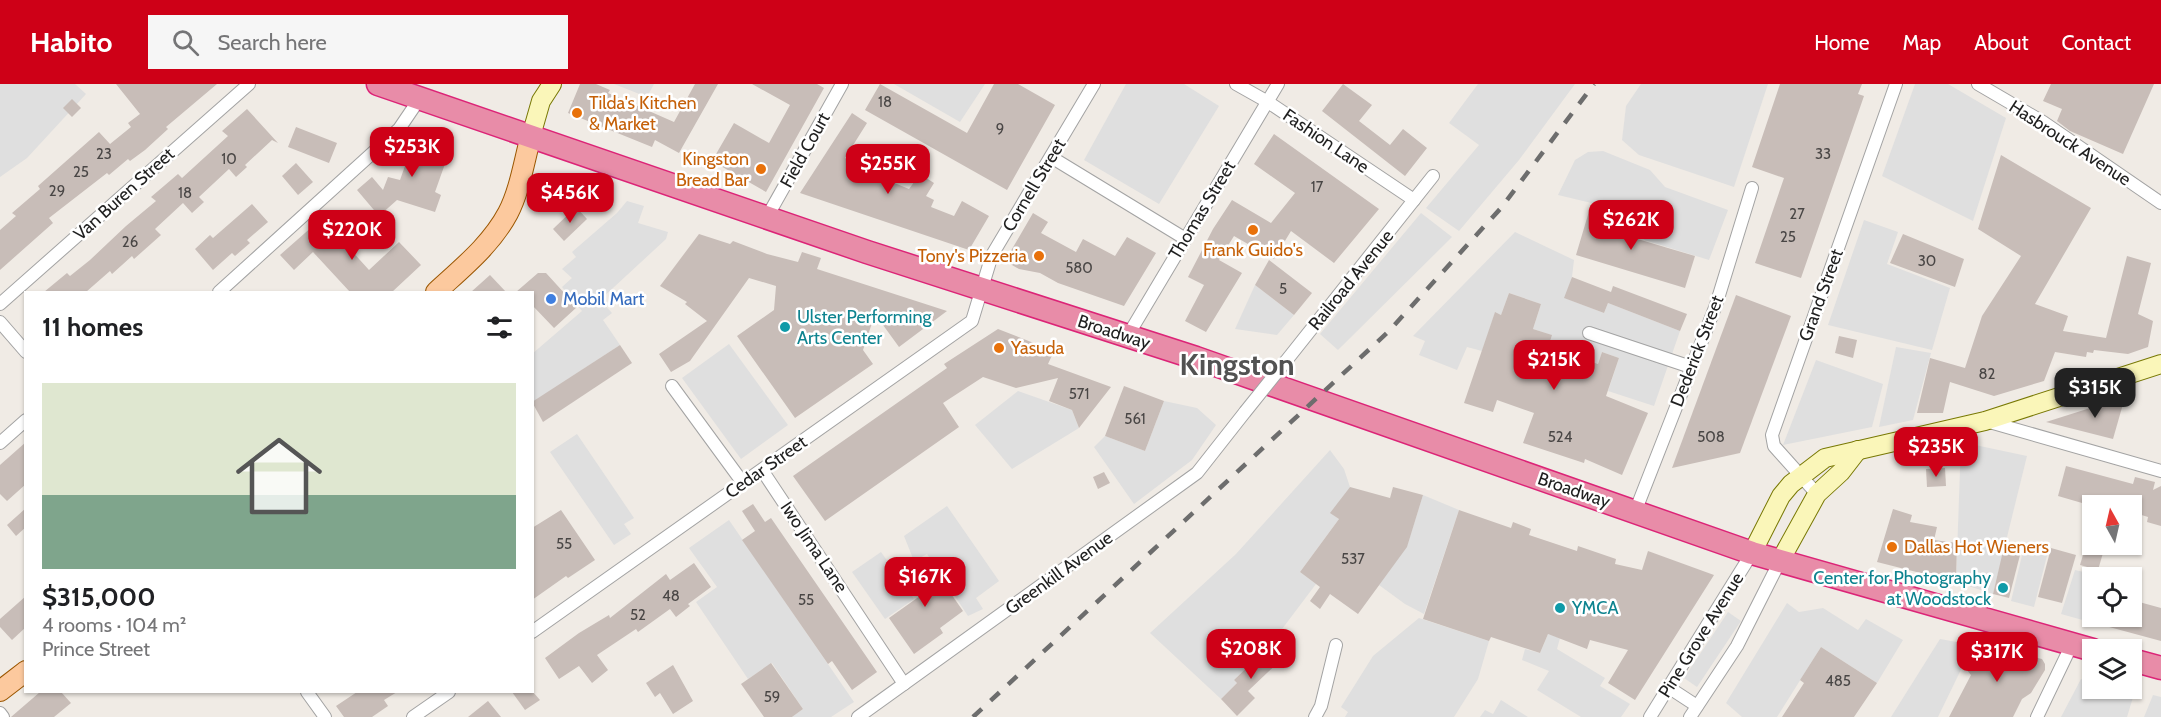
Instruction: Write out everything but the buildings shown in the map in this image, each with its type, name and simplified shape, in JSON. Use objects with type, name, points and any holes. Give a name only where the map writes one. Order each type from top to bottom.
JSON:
[{"type":"highway","name":"Broadway","points":[[378,84],[981,289],[1196,358],[1752,554],[2082,647]]},
{"type":"highway","points":[[2142,663],[2161,668]]},
{"type":"main road","points":[[436,291],[476,255],[494,234],[509,211],[531,136]]},
{"type":"main road","points":[[0,691],[24,672]]},
{"type":"street","name":"Van Buren Street","points":[[0,304],[249,84]]},
{"type":"street","points":[[531,136],[541,101],[552,84]]},
{"type":"street","name":"Field Court","points":[[767,217],[842,84]]},
{"type":"street","name":"Cornell Street","points":[[981,289],[992,255],[1094,84]]},
{"type":"street","name":"Fashion Lane","points":[[1236,84],[1268,102],[1414,200]]},
{"type":"street","name":"Thomas Street","points":[[1127,337],[1278,84]]},
{"type":"street","name":"Grand Street","points":[[1817,494],[1774,446],[1772,435],[1774,422],[1869,166],[1896,84]]},
{"type":"street","name":"Hasbrouck Avenue","points":[[1978,84],[2043,123],[2161,202]]},
{"type":"street","points":[[220,291],[399,129],[420,98]]},
{"type":"street","points":[[1051,157],[1184,238]]},
{"type":"street","name":"Railroad Avenue","points":[[1245,412],[1432,176]]},
{"type":"street","name":"Dederick Street","points":[[1635,512],[1716,306],[1752,188]]},
{"type":"street","name":"Cedar Street","points":[[534,631],[972,321],[981,289]]},
{"type":"street","points":[[0,322],[24,350]]},
{"type":"street","points":[[1588,333],[1691,367]]},
{"type":"street","points":[[1752,554],[1781,496],[1825,458],[1985,421],[2161,364]]},
{"type":"street","points":[[672,386],[743,483]]},
{"type":"street","name":"Greenkill Avenue","points":[[858,717],[1197,472],[1245,412]]},
{"type":"street","points":[[1985,421],[2161,471]]},
{"type":"street","points":[[0,443],[24,422]]},
{"type":"street","points":[[1780,561],[1817,494],[1841,472],[1858,450]]},
{"type":"street","name":"Iwo Jima Lane","points":[[762,470],[904,684]]},
{"type":"street","name":"Pine Grove Avenue","points":[[1650,717],[1752,554]]},
{"type":"street","name":"Pine Grove Avenue","points":[[1690,717],[1737,646],[1780,561]]},
{"type":"street","points":[[1315,717],[1322,706],[1336,645]]},
{"type":"street","points":[[2037,717],[2082,649]]},
{"type":"street","points":[[1668,687],[1697,706]]},
{"type":"street","points":[[308,693],[325,717]]},
{"type":"street","points":[[413,717],[448,693]]},
{"type":"street","points":[[0,713],[3,717]]},
{"type":"shaded area","points":[[0,84],[75,84],[86,94],[27,158],[0,177]]},
{"type":"shaded area","points":[[614,84],[654,84],[647,97]]},
{"type":"shaded area","points":[[894,84],[985,84],[960,122]]},
{"type":"shaded area","points":[[1126,84],[1184,84],[1219,106],[1159,204],[1084,160]]},
{"type":"shaded area","points":[[1478,84],[1575,84],[1519,160],[1459,231],[1426,208],[1479,145],[1449,123]]},
{"type":"shaded area","points":[[1641,84],[1768,84],[1734,187],[1639,155],[1622,140],[1626,106]]},
{"type":"shaded area","points":[[1915,84],[1948,84],[2006,118],[1973,221],[1882,176]]},
{"type":"shaded area","points":[[1603,151],[1650,170],[1665,187],[1728,210],[1709,260],[1644,240],[1650,217],[1558,195],[1575,160],[1588,152]]},
{"type":"shaded area","points":[[627,201],[644,206],[638,223],[668,232],[666,239],[600,300],[612,313],[603,320],[620,345],[534,401],[534,352],[582,311],[562,287],[572,278],[562,269],[576,257],[572,252],[617,213]]},
{"type":"shaded area","points":[[1421,213],[1452,237],[1338,350],[1320,334]]},
{"type":"shaded area","points":[[1864,220],[1898,232],[1887,264],[1950,288],[1932,350],[1828,325]]},
{"type":"shaded area","points":[[1515,232],[1574,260],[1572,277],[1565,298],[1604,313],[1608,303],[1680,331],[1654,406],[1608,391],[1619,358],[1602,352],[1598,364],[1548,347],[1551,335],[1533,329],[1541,304],[1509,293],[1501,315],[1495,313],[1482,351],[1467,347],[1457,370],[1419,355],[1425,341],[1413,336]]},
{"type":"shaded area","points":[[1255,285],[1294,315],[1277,335],[1235,329]]},
{"type":"shaded area","points":[[729,344],[788,425],[741,459],[682,378]]},
{"type":"shaded area","points":[[1896,347],[1931,353],[1913,420],[1879,427]]},
{"type":"shaded area","points":[[1816,360],[1883,384],[1872,427],[1783,445]]},
{"type":"shaded area","points":[[1018,391],[1072,410],[1079,428],[1012,469],[975,425]]},
{"type":"shaded area","points":[[1164,401],[1197,408],[1216,425],[1192,460],[1134,504],[1094,447],[1105,436],[1145,451]]},
{"type":"shaded area","points":[[577,434],[634,518],[624,524],[631,534],[614,545],[550,452]]},
{"type":"shaded area","points":[[1961,442],[2027,456],[1993,594],[1956,582]]},
{"type":"shaded area","points":[[1330,450],[1344,469],[1350,487],[1331,513],[1339,519],[1300,572],[1316,584],[1270,645],[1234,680],[1237,683],[1221,699],[1150,633],[1236,554]]},
{"type":"shaded area","points":[[1423,495],[1459,510],[1424,614],[1405,604],[1379,585],[1407,546]]},
{"type":"shaded area","points":[[947,506],[999,581],[976,598],[983,609],[968,616],[927,554],[914,561],[904,536]]},
{"type":"shaded area","points":[[729,520],[854,702],[831,717],[792,717],[803,709],[772,663],[748,679],[696,602],[717,587],[689,548]]},
{"type":"shaded area","points":[[2024,547],[2048,552],[2034,607],[2011,601]]},
{"type":"shaded area","points":[[881,552],[914,599],[885,619],[852,572]]},
{"type":"shaded area","points":[[2075,570],[2082,572],[2082,620],[2061,614]]},
{"type":"shaded area","points":[[1787,603],[1799,612],[1823,608],[1858,630],[1866,619],[1903,640],[1877,683],[1821,647],[1777,717],[1742,717],[1726,703]]},
{"type":"shaded area","points":[[1728,612],[1741,621],[1697,687],[1684,678]]},
{"type":"shaded area","points":[[1419,618],[1489,641],[1478,679],[1454,717],[1345,717],[1348,712],[1341,707],[1373,656]]},
{"type":"shaded area","points":[[1548,634],[1560,638],[1557,649],[1605,678],[1600,686],[1630,704],[1621,717],[1581,717],[1537,690],[1549,671],[1522,660],[1525,649],[1540,653]]},
{"type":"shaded area","points":[[1940,639],[1973,645],[1938,717],[1891,717]]},
{"type":"shaded area","points":[[2081,679],[2082,699],[2132,699],[2127,717],[2061,717]]},
{"type":"shaded area","points":[[2153,695],[2161,697],[2161,717],[2144,717]]},
{"type":"shaded area","points":[[1501,700],[1528,717],[1480,717],[1485,710],[1493,714]]},
{"type":"railway","points":[[973,717],[1388,332],[1501,208],[1594,84]]},
{"type":"place","name":"Tilda's Kitchen & Market","points":[[577,113]]},
{"type":"place","name":"Kingston Bread Bar","points":[[761,169]]},
{"type":"place","name":"Frank Guido's","points":[[1253,230]]},
{"type":"place","name":"Tony's Pizzeria","points":[[1039,256]]},
{"type":"place","name":"Mobil Mart","points":[[551,299]]},
{"type":"place","name":"Ulster Performing Arts Center","points":[[785,327]]},
{"type":"place","name":"Yasuda","points":[[999,348]]},
{"type":"place","name":"Dallas Hot Wieners","points":[[1892,547]]},
{"type":"place","name":"Center for Photography at Woodstock","points":[[2003,588]]},
{"type":"place","name":"YMCA","points":[[1560,608]]},
{"type":"district","name":"Kingston","points":[[1237,365]]}]
